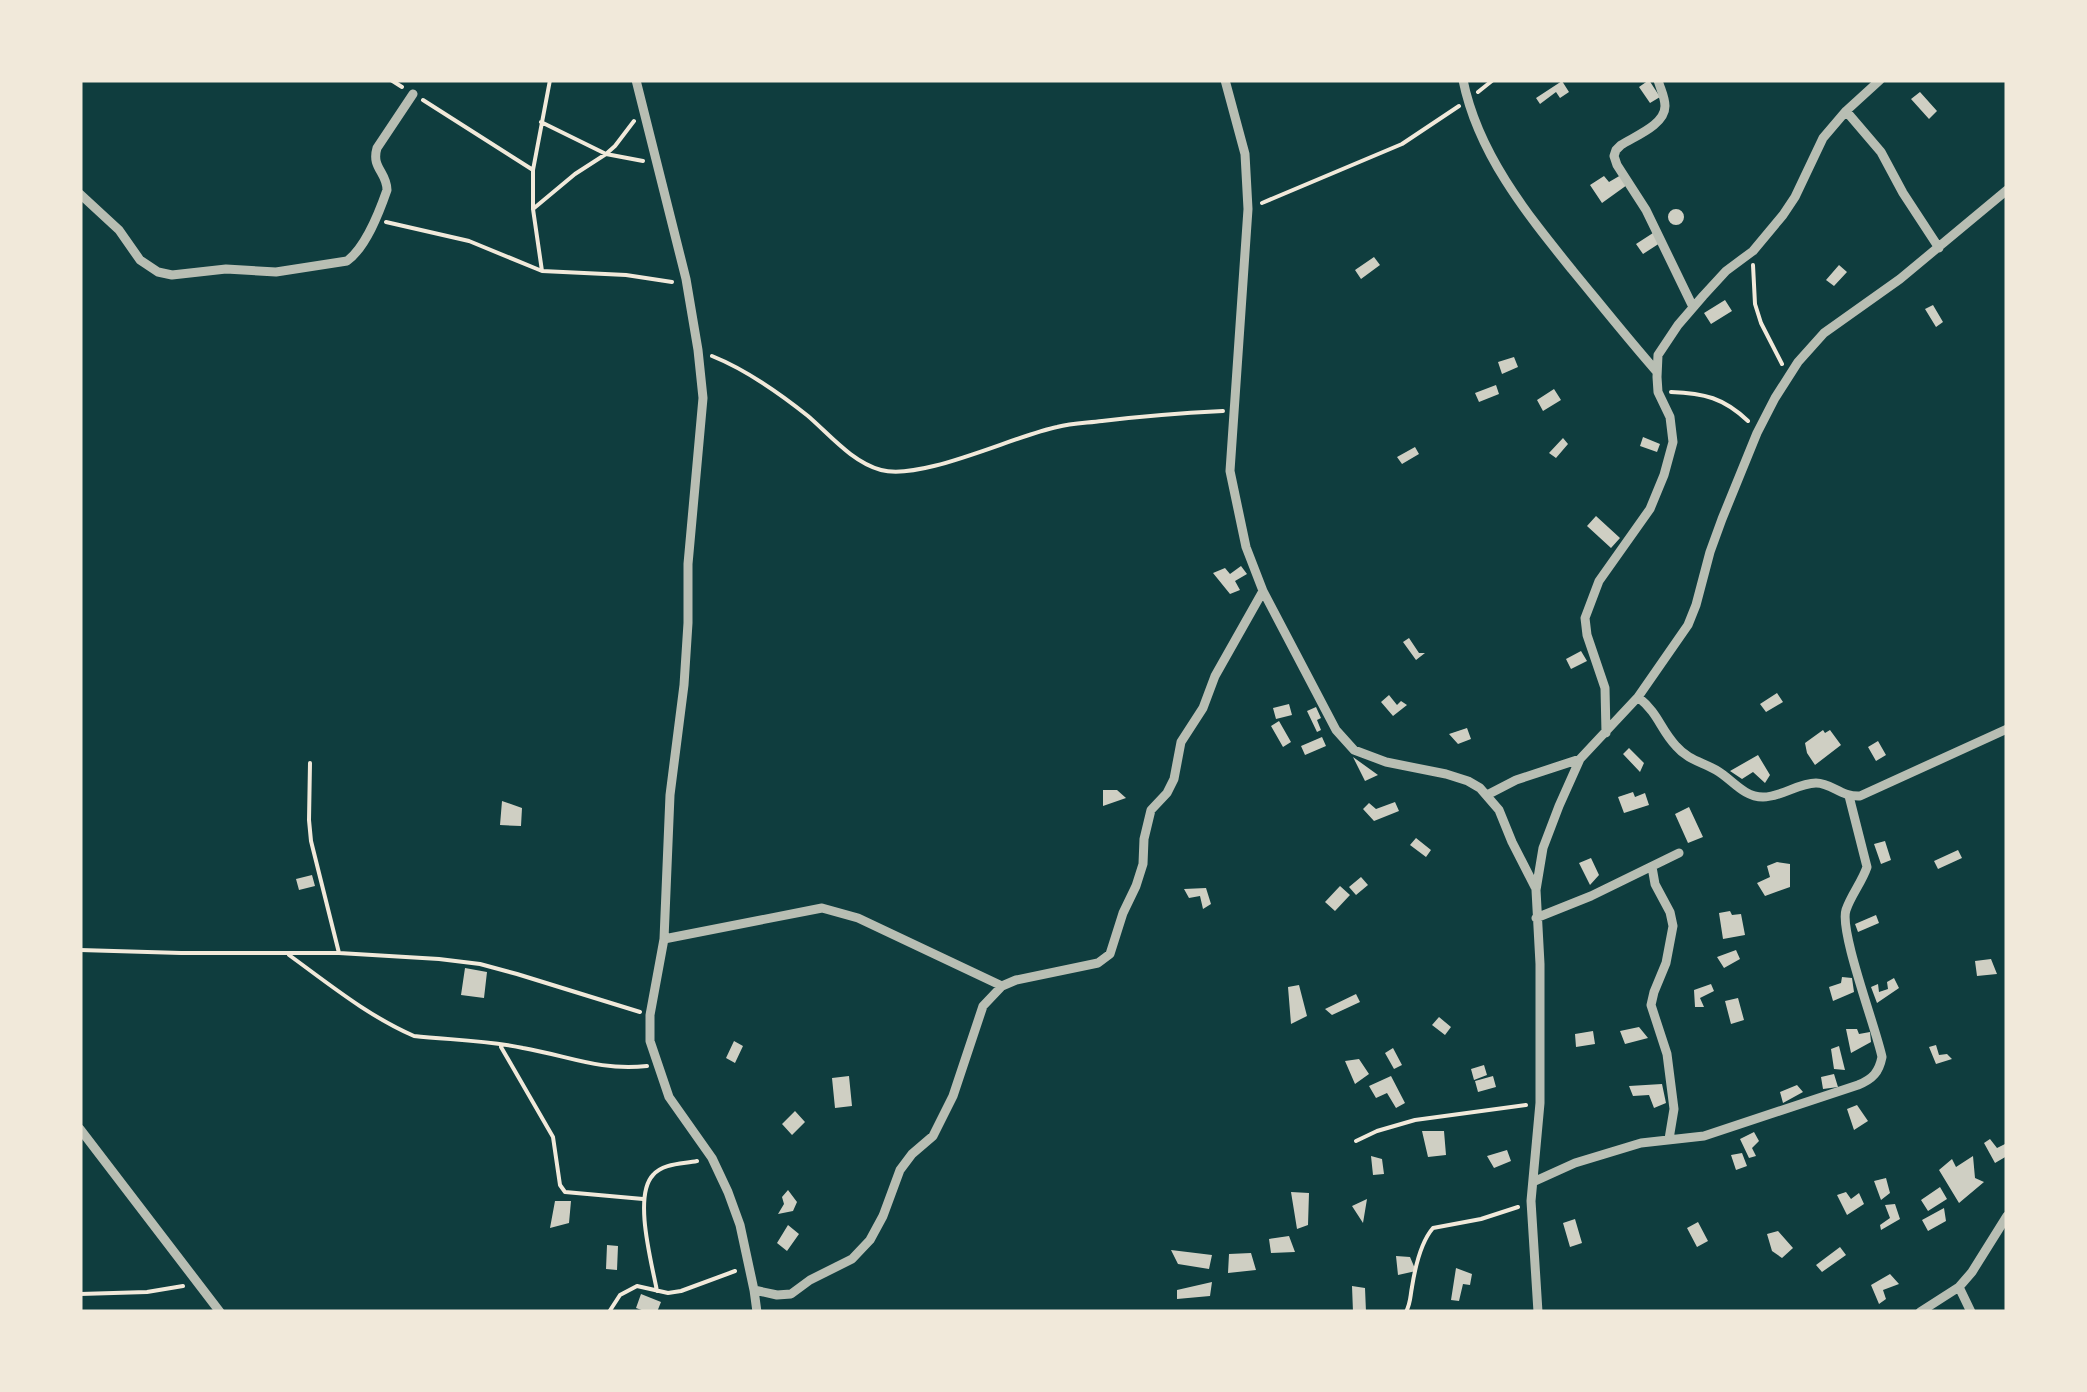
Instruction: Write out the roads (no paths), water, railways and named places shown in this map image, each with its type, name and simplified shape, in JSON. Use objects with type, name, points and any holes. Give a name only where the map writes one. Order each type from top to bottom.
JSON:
[{"type":"street","points":[[636,80],[686,279],[702,398],[688,564],[684,685],[670,795],[664,939],[650,1015],[650,1040],[670,1096],[712,1158],[728,1192],[740,1225],[757,1312]]},
{"type":"street","points":[[1225,80],[1245,154],[1248,209],[1230,471],[1246,547],[1263,591],[1336,730],[1354,750],[1386,762],[1468,781],[1486,795],[1499,810],[1536,890]]},
{"type":"street","points":[[1464,80],[1468,100],[1500,174],[1530,219],[1657,372]]},
{"type":"street","points":[[1658,80],[1665,103],[1661,119],[1621,145],[1614,156],[1653,223],[1694,307]]},
{"type":"street","points":[[1606,733],[1605,688],[1587,636],[1586,618],[1599,581],[1650,509],[1674,442],[1670,418],[1658,392],[1658,355],[1678,325],[1726,271],[1753,251],[1790,206],[1824,138],[1880,80]]},
{"type":"street","points":[[80,194],[119,230],[140,260],[158,272],[276,272],[333,265],[353,257],[374,220],[387,190],[375,157],[413,94]]},
{"type":"street","points":[[1846,111],[1881,152],[1939,248]]},
{"type":"street","points":[[1538,1312],[1531,1201],[1540,1102],[1536,890],[1543,848],[1580,760],[1638,697],[1692,615],[1722,519],[1757,433],[1798,362],[1824,333],[1900,279],[2007,190]]},
{"type":"street","points":[[754,1290],[791,1294],[852,1259],[870,1240],[900,1170],[933,1136],[953,1096],[983,1006],[1002,986],[1038,974],[1098,963],[1110,954],[1143,864],[1151,810],[1174,779],[1180,742],[1203,708],[1216,676],[1263,591]]},
{"type":"street","points":[[1638,697],[1650,707],[1680,751],[1760,798],[1816,783],[1849,796],[1860,796],[2007,729]]},
{"type":"street","points":[[1486,795],[1516,780],[1580,760]]},
{"type":"street","points":[[1534,1182],[1574,1164],[1641,1143],[1704,1136],[1731,1128],[1858,1086],[1880,1070],[1882,1056],[1846,922],[1845,913],[1868,867],[1849,796]]},
{"type":"street","points":[[1536,918],[1679,854]]},
{"type":"street","points":[[1652,867],[1673,926],[1652,1005],[1667,1054],[1674,1109],[1668,1139]]},
{"type":"street","points":[[664,939],[822,908],[858,918],[1002,986]]},
{"type":"street","points":[[80,1128],[220,1312]]},
{"type":"street","points":[[1920,1312],[1960,1287],[2007,1216]]},
{"type":"street","points":[[1960,1287],[1971,1312]]}]
